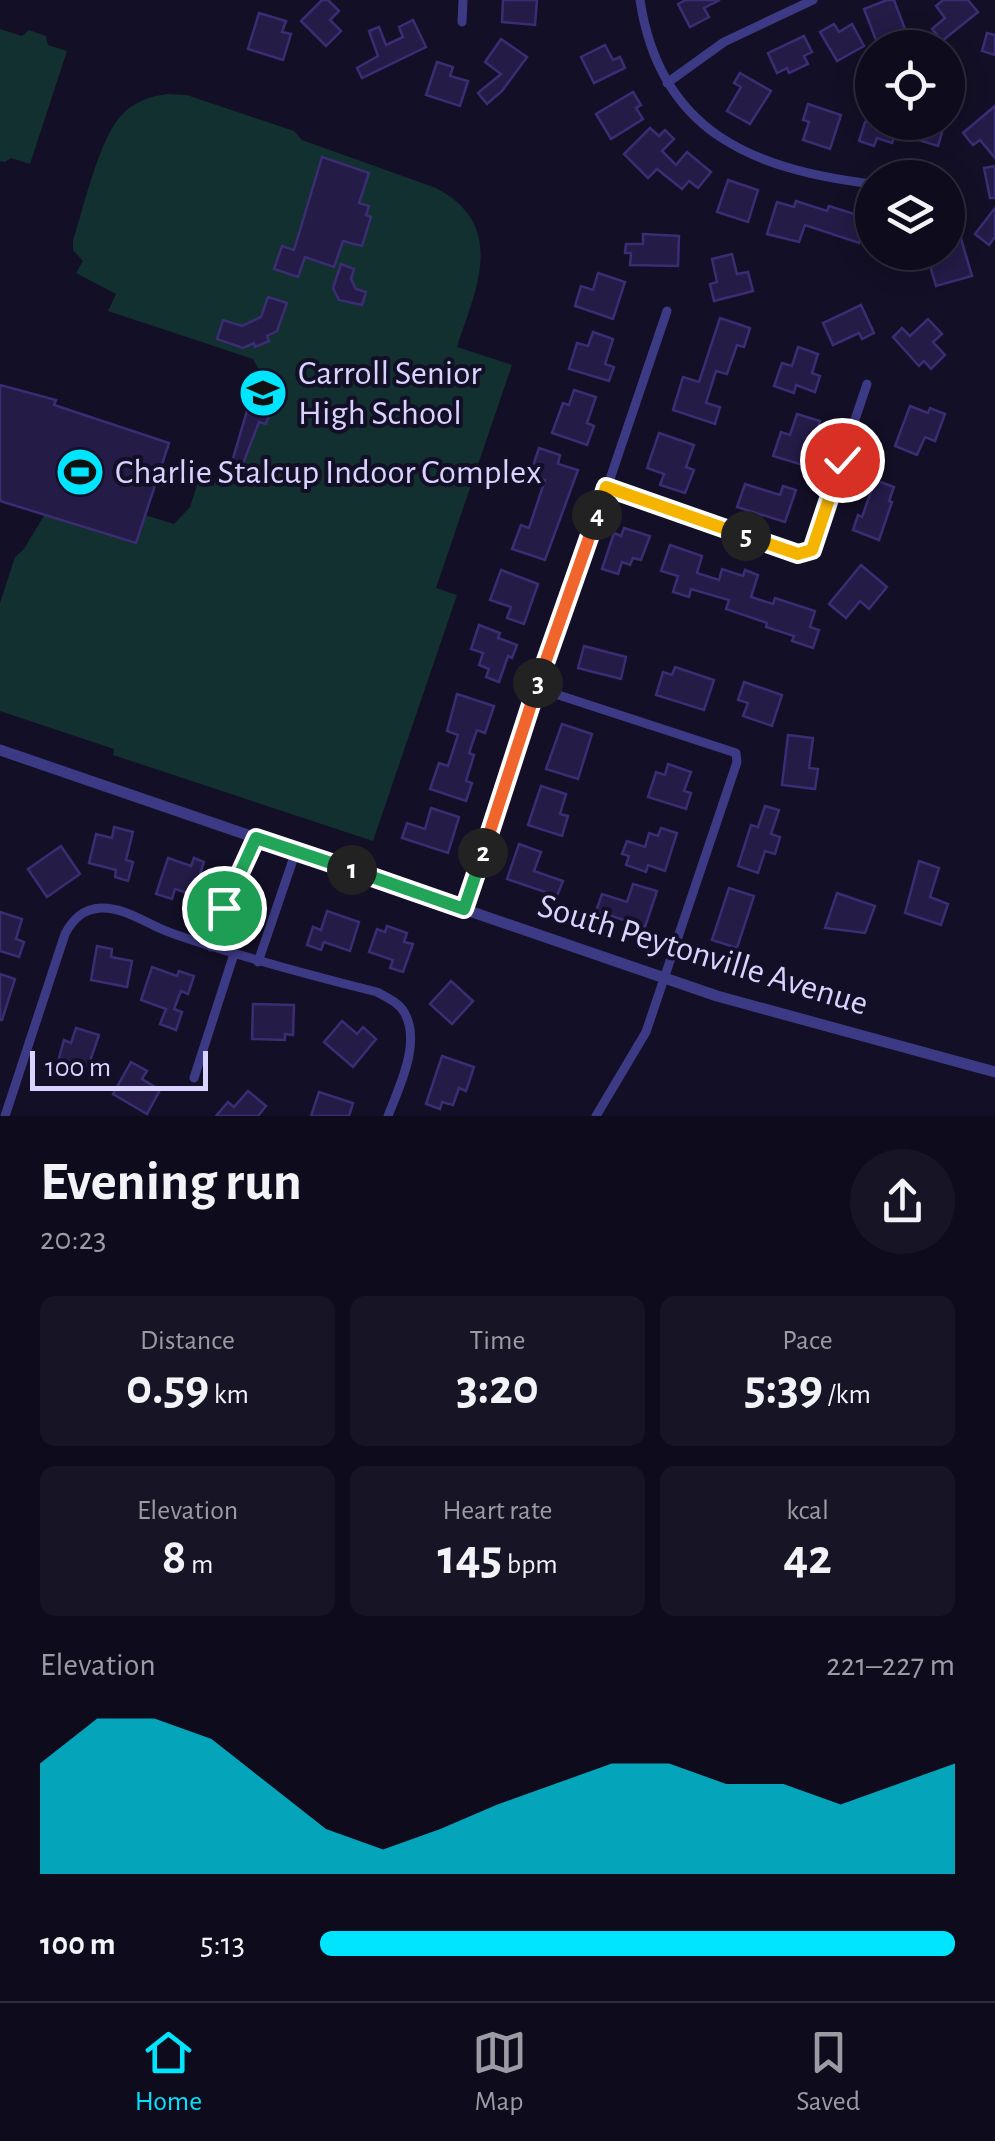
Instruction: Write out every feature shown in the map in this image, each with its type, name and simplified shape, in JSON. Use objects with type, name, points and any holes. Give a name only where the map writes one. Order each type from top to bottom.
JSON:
[{"type":"street","points":[[462,22],[463,0]]},
{"type":"street","points":[[640,0],[645,32],[666,83],[700,122],[740,148],[812,174],[855,181]]},
{"type":"street","points":[[666,83],[724,42],[812,0]]},
{"type":"street","points":[[464,909],[667,311]]},
{"type":"street","points":[[606,487],[798,554],[812,550],[867,384]]},
{"type":"street","points":[[536,688],[736,753],[737,762],[646,1032],[596,1116]]},
{"type":"street","name":"South Peytonville Avenue","points":[[0,750],[664,978],[995,1072]]},
{"type":"street","points":[[212,946],[224,908],[256,838]]},
{"type":"street","points":[[258,962],[296,851]]},
{"type":"street","points":[[5,1116],[65,934],[82,913],[99,908],[114,909],[258,962],[377,992],[405,1012],[410,1048],[388,1116]]},
{"type":"street","points":[[194,1078],[234,954]]},
{"type":"green space","points":[[0,29],[22,36],[29,30],[46,36],[48,45],[67,51],[30,164],[11,158],[0,161]]},
{"type":"green space","name":"Carroll Senior High School","points":[[168,94],[187,95],[294,131],[302,140],[436,188],[458,203],[472,221],[479,239],[478,281],[457,347],[512,365],[436,588],[457,595],[373,841],[113,755],[114,749],[0,711],[0,603],[15,557],[45,514],[145,515],[174,524],[190,507],[198,482],[213,486],[224,464],[233,467],[251,445],[254,420],[266,423],[280,381],[261,374],[253,359],[108,311],[116,294],[76,273],[83,261],[73,250],[73,241],[92,176],[112,128],[136,104]]},
{"type":"building","points":[[322,0],[328,0],[339,11],[330,20],[341,31],[326,46],[301,21]]},
{"type":"building","points":[[503,0],[537,0],[535,25],[502,22]]},
{"type":"building","points":[[686,0],[720,0],[704,8],[709,17],[690,27],[678,4]]},
{"type":"building","points":[[894,0],[905,30],[872,30],[864,9]]},
{"type":"building","points":[[943,0],[968,0],[978,12],[956,30],[933,30],[945,18],[936,6]]},
{"type":"building","points":[[259,13],[286,21],[282,32],[291,34],[283,60],[248,49]]},
{"type":"building","points":[[413,20],[426,47],[362,78],[357,68],[378,56],[369,31],[379,27],[386,45],[403,37],[399,27]]},
{"type":"building","points":[[834,24],[839,32],[852,24],[855,51],[837,61],[820,32]]},
{"type":"building","points":[[987,33],[995,35],[995,55],[982,51]]},
{"type":"building","points":[[804,36],[812,52],[804,56],[808,64],[789,73],[787,68],[777,73],[768,53]]},
{"type":"building","points":[[501,39],[527,57],[487,104],[478,93],[501,74],[485,62]]},
{"type":"building","points":[[605,45],[613,60],[620,57],[625,68],[594,83],[581,57]]},
{"type":"building","points":[[437,62],[453,67],[450,76],[468,81],[460,106],[426,95]]},
{"type":"building","points":[[740,73],[771,91],[750,124],[727,111],[741,87],[734,83]]},
{"type":"building","points":[[633,92],[643,119],[611,139],[596,114]]},
{"type":"building","points":[[808,104],[841,115],[830,149],[803,140],[809,122],[803,120]]},
{"type":"building","points":[[995,106],[995,158],[980,140],[973,145],[965,131]]},
{"type":"building","points":[[650,128],[659,136],[665,130],[674,139],[662,151],[676,165],[687,152],[711,172],[698,188],[689,181],[682,189],[657,169],[648,178],[624,154]]},
{"type":"building","points":[[919,140],[940,140],[938,146]]},
{"type":"building","points":[[322,157],[369,173],[359,203],[369,206],[366,215],[371,217],[362,246],[343,241],[334,267],[305,257],[298,277],[274,269],[282,246],[294,250]]},
{"type":"building","points":[[995,166],[995,198],[990,198],[984,168]]},
{"type":"building","points":[[728,180],[758,190],[748,222],[717,212]]},
{"type":"building","points":[[796,201],[827,211],[829,206],[855,214],[855,242],[805,225],[799,242],[767,234],[777,202],[794,207]]},
{"type":"building","points":[[995,208],[995,237],[989,245],[975,234]]},
{"type":"building","points":[[643,234],[679,236],[678,266],[630,265],[631,253],[625,253],[626,244],[643,244]]},
{"type":"building","points":[[965,252],[972,276],[936,286],[931,270],[965,270]]},
{"type":"building","points":[[732,254],[737,274],[748,272],[753,291],[714,301],[710,284],[717,282],[712,259]]},
{"type":"building","points":[[341,264],[354,269],[351,279],[356,289],[366,292],[362,305],[339,300],[333,288]]},
{"type":"building","points":[[598,273],[625,282],[613,319],[575,306],[581,286],[593,290]]},
{"type":"building","points":[[268,297],[287,303],[277,331],[267,336],[269,341],[243,348],[217,339],[223,320],[242,326],[261,317]]},
{"type":"building","points":[[861,305],[874,333],[862,339],[859,333],[833,345],[823,323]]},
{"type":"building","points":[[720,318],[750,328],[744,347],[737,345],[727,374],[716,371],[706,403],[720,407],[715,424],[673,410],[683,377],[699,382]]},
{"type":"building","points":[[928,319],[942,334],[933,342],[945,355],[931,369],[924,361],[919,366],[893,337],[902,328],[910,336]]},
{"type":"building","points":[[593,332],[613,339],[605,364],[614,367],[609,381],[569,369],[577,343],[588,346]]},
{"type":"building","points":[[798,347],[818,354],[812,373],[820,376],[815,392],[796,385],[794,393],[774,386],[782,363],[792,366]]},
{"type":"building","points":[[256,380],[278,388],[266,424],[259,422],[236,482],[227,479]]},
{"type":"building","name":"Charlie Stalcup Indoor Complex","points":[[0,385],[56,400],[54,405],[169,443],[136,543],[0,501]]},
{"type":"building","points":[[574,390],[596,397],[587,423],[594,426],[587,445],[552,433],[563,403],[569,405]]},
{"type":"building","points":[[910,406],[945,414],[935,441],[925,437],[917,455],[895,446]]},
{"type":"building","points":[[797,414],[820,421],[806,466],[773,456],[781,432],[790,435]]},
{"type":"building","points":[[659,433],[694,445],[686,467],[694,470],[685,493],[660,485],[664,474],[647,468]]},
{"type":"building","points":[[539,448],[560,455],[558,464],[578,470],[545,560],[512,549],[521,525],[529,528],[545,480],[530,475]]},
{"type":"building","points":[[875,480],[894,487],[879,540],[853,530],[858,515],[862,517]]},
{"type":"building","points":[[745,484],[780,495],[783,486],[796,490],[785,522],[737,507]]},
{"type":"building","points":[[624,528],[650,536],[641,560],[633,558],[630,565],[622,562],[618,574],[602,569],[614,533],[621,536]]},
{"type":"building","points":[[670,545],[702,556],[697,573],[719,580],[722,569],[743,576],[745,570],[758,575],[751,597],[773,604],[775,598],[815,611],[810,627],[819,630],[813,648],[792,641],[794,636],[766,627],[767,623],[726,609],[729,600],[691,589],[689,597],[673,592],[678,576],[661,571]]},
{"type":"building","points":[[861,565],[887,587],[869,609],[860,601],[846,618],[829,604]]},
{"type":"building","points":[[501,570],[538,584],[524,624],[507,618],[511,607],[490,600]]},
{"type":"building","points":[[479,625],[517,645],[512,658],[508,656],[499,682],[486,677],[489,669],[479,665],[483,653],[471,649]]},
{"type":"building","points":[[584,646],[626,657],[621,679],[578,668]]},
{"type":"building","points":[[675,667],[714,680],[704,710],[656,695],[663,672],[672,675]]},
{"type":"building","points":[[744,682],[782,695],[772,726],[743,716],[748,703],[738,700]]},
{"type":"building","points":[[457,694],[494,706],[485,733],[477,730],[469,753],[474,755],[466,781],[472,783],[466,801],[430,789],[439,763],[448,766],[458,735],[447,731]]},
{"type":"building","points":[[562,724],[592,734],[578,779],[546,769]]},
{"type":"building","points":[[788,735],[813,738],[809,768],[818,769],[815,789],[782,785]]},
{"type":"building","points":[[668,764],[691,772],[684,791],[691,793],[686,809],[648,797],[656,772],[665,775]]},
{"type":"building","points":[[541,786],[566,794],[560,814],[568,816],[562,836],[528,825]]},
{"type":"building","points":[[765,806],[779,810],[771,834],[780,837],[775,854],[765,851],[758,873],[738,866],[751,825],[758,827]]},
{"type":"building","points":[[431,808],[459,817],[448,853],[402,838],[407,823],[425,829]]},
{"type":"building","points":[[114,827],[133,832],[126,860],[133,862],[128,881],[115,877],[116,870],[89,863],[96,834],[112,838]]},
{"type":"building","points":[[661,828],[677,833],[665,871],[648,865],[646,872],[626,865],[629,856],[622,854],[627,841],[645,847],[649,833],[658,836]]},
{"type":"building","points":[[519,844],[541,852],[534,871],[563,881],[557,896],[507,879]]},
{"type":"building","points":[[61,846],[80,874],[47,897],[28,869]]},
{"type":"building","points":[[168,858],[191,866],[194,858],[204,862],[193,895],[175,889],[172,899],[156,894]]},
{"type":"building","points":[[919,861],[939,868],[930,897],[948,904],[941,925],[905,913]]},
{"type":"building","points":[[633,884],[657,891],[645,927],[596,911],[602,894],[627,902]]},
{"type":"building","points":[[729,888],[754,896],[737,948],[712,940]]},
{"type":"building","points":[[837,893],[875,906],[865,933],[825,928]]},
{"type":"building","points":[[327,911],[359,922],[350,951],[324,942],[321,950],[307,945],[313,927],[321,930]]},
{"type":"building","points":[[0,912],[22,919],[16,939],[24,942],[19,957],[0,951]]},
{"type":"building","points":[[387,926],[407,933],[404,942],[413,944],[403,972],[390,968],[393,960],[369,952],[377,929],[385,932]]},
{"type":"building","points":[[97,946],[112,949],[111,957],[132,961],[127,987],[91,980]]},
{"type":"building","points":[[152,967],[177,976],[179,971],[194,976],[188,994],[181,991],[174,1009],[182,1012],[176,1030],[160,1024],[166,1009],[141,1000]]},
{"type":"building","points":[[0,974],[15,979],[2,1020],[0,1020]]},
{"type":"building","points":[[451,981],[473,1001],[452,1024],[430,1004]]},
{"type":"building","points":[[253,1004],[294,1005],[293,1035],[285,1034],[285,1040],[252,1039]]},
{"type":"building","points":[[342,1021],[357,1034],[363,1027],[376,1039],[353,1067],[324,1042]]},
{"type":"building","points":[[76,1028],[99,1035],[88,1067],[59,1058],[64,1040],[71,1043]]},
{"type":"building","points":[[442,1056],[474,1067],[466,1091],[459,1088],[453,1105],[442,1102],[440,1109],[426,1104]]},
{"type":"building","points":[[131,1062],[147,1071],[142,1079],[160,1090],[147,1114],[113,1094]]},
{"type":"building","points":[[248,1091],[266,1106],[258,1116],[216,1116],[228,1102],[234,1107]]},
{"type":"building","points":[[319,1092],[353,1103],[349,1116],[311,1116]]},
{"type":"place","name":"Carroll Senior High School","points":[[263,393]]},
{"type":"place","name":"Charlie Stalcup Indoor Complex","points":[[80,472]]},
{"type":"route","points":[[224,908],[256,838],[464,909],[606,487],[798,554],[812,550],[842,460]]}]
